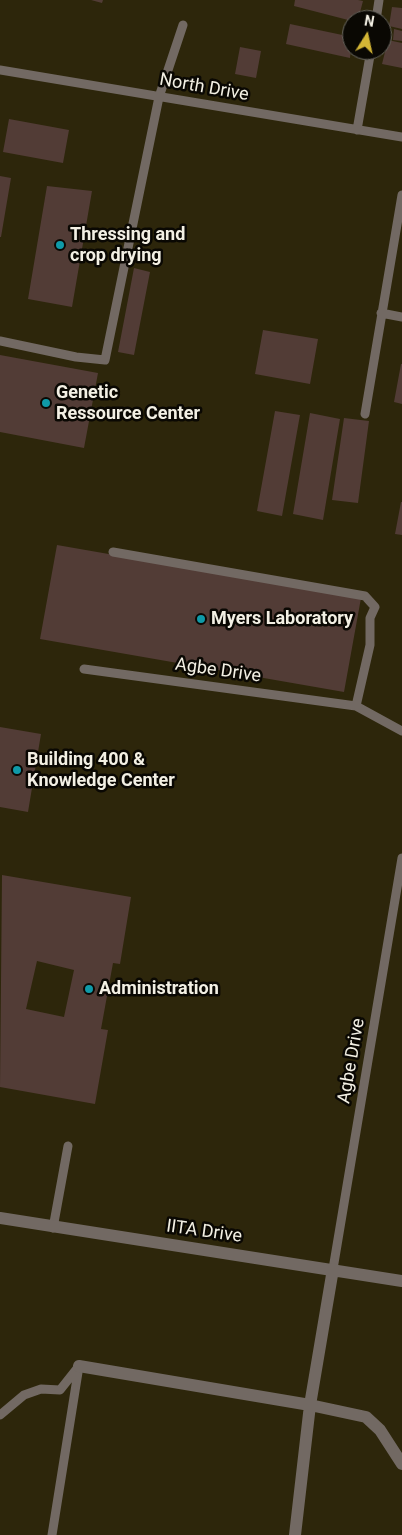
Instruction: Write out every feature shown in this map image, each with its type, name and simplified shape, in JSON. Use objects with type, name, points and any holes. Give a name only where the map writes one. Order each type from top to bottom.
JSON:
[{"type":"street","name":"IITA Drive","points":[[0,1218],[53,1228],[333,1269],[402,1281]]},
{"type":"street","points":[[295,1535],[310,1405],[333,1269]]},
{"type":"street","points":[[79,1366],[310,1405],[366,1417],[380,1430],[402,1464]]},
{"type":"lane","points":[[0,341],[76,357],[105,360],[159,97],[184,25]]},
{"type":"lane","points":[[357,130],[369,60]]},
{"type":"lane","name":"North Drive","points":[[0,70],[402,137]]},
{"type":"lane","points":[[365,414],[402,196]]},
{"type":"lane","points":[[382,313],[402,317]]},
{"type":"lane","points":[[113,552],[365,596],[374,607],[370,618],[370,645],[356,706]]},
{"type":"lane","name":"Agbe Drive","points":[[84,669],[356,706],[402,731]]},
{"type":"lane","name":"Agbe Drive","points":[[333,1269],[402,858]]},
{"type":"lane","points":[[53,1228],[68,1146]]},
{"type":"lane","points":[[0,1415],[24,1395],[41,1389],[60,1390],[79,1366]]},
{"type":"lane","points":[[52,1535],[79,1366]]},
{"type":"shaded area","points":[[0,0],[402,0],[402,1535],[0,1535]]},
{"type":"building","points":[[91,0],[103,0],[102,3]]},
{"type":"building","points":[[295,0],[363,1],[361,10],[342,10],[342,18],[294,6]]},
{"type":"building","points":[[392,7],[402,8],[402,29],[392,27]]},
{"type":"building","points":[[290,24],[342,35],[342,56],[286,44]]},
{"type":"building","points":[[394,29],[402,31],[402,41],[393,40]]},
{"type":"building","points":[[392,41],[402,43],[402,68],[382,64],[383,60],[392,60]]},
{"type":"building","points":[[240,47],[261,51],[256,78],[235,74]]},
{"type":"building","points":[[9,119],[69,130],[63,163],[3,152]]},
{"type":"building","points":[[0,176],[11,178],[1,237],[0,237]]},
{"type":"building","name":"Thressing and crop drying","points":[[47,186],[92,191],[72,307],[28,299]]},
{"type":"building","points":[[134,268],[150,272],[134,355],[118,352]]},
{"type":"building","points":[[263,330],[318,339],[310,384],[255,374]]},
{"type":"building","name":"Genetic Ressource Center","points":[[0,355],[98,373],[84,448],[0,432]]},
{"type":"building","points":[[402,364],[402,404],[394,402]]},
{"type":"building","points":[[275,411],[300,415],[282,516],[257,511]]},
{"type":"building","points":[[310,413],[340,419],[323,520],[293,514]]},
{"type":"building","points":[[344,418],[369,421],[358,503],[332,500]]},
{"type":"building","points":[[402,502],[402,535],[395,534]]},
{"type":"building","name":"Myers Laboratory","points":[[57,545],[361,598],[344,692],[40,639]]},
{"type":"building","name":"Building 400 & Knowledge Center","points":[[0,727],[41,734],[28,812],[0,807]]},
{"type":"building","name":"Administration","points":[[2,875],[131,897],[120,964],[113,963],[101,1029],[108,1030],[95,1104],[0,1087]],"holes":[[[37,961],[74,970],[64,1017],[26,1009]]]},
{"type":"place","name":"Thressing and crop drying","points":[[60,245]]},
{"type":"place","name":"Genetic Ressource Center","points":[[46,403]]},
{"type":"place","name":"Myers Laboratory","points":[[201,619]]},
{"type":"place","name":"Building 400 & Knowledge Center","points":[[17,770]]},
{"type":"place","name":"Administration","points":[[89,989]]}]
